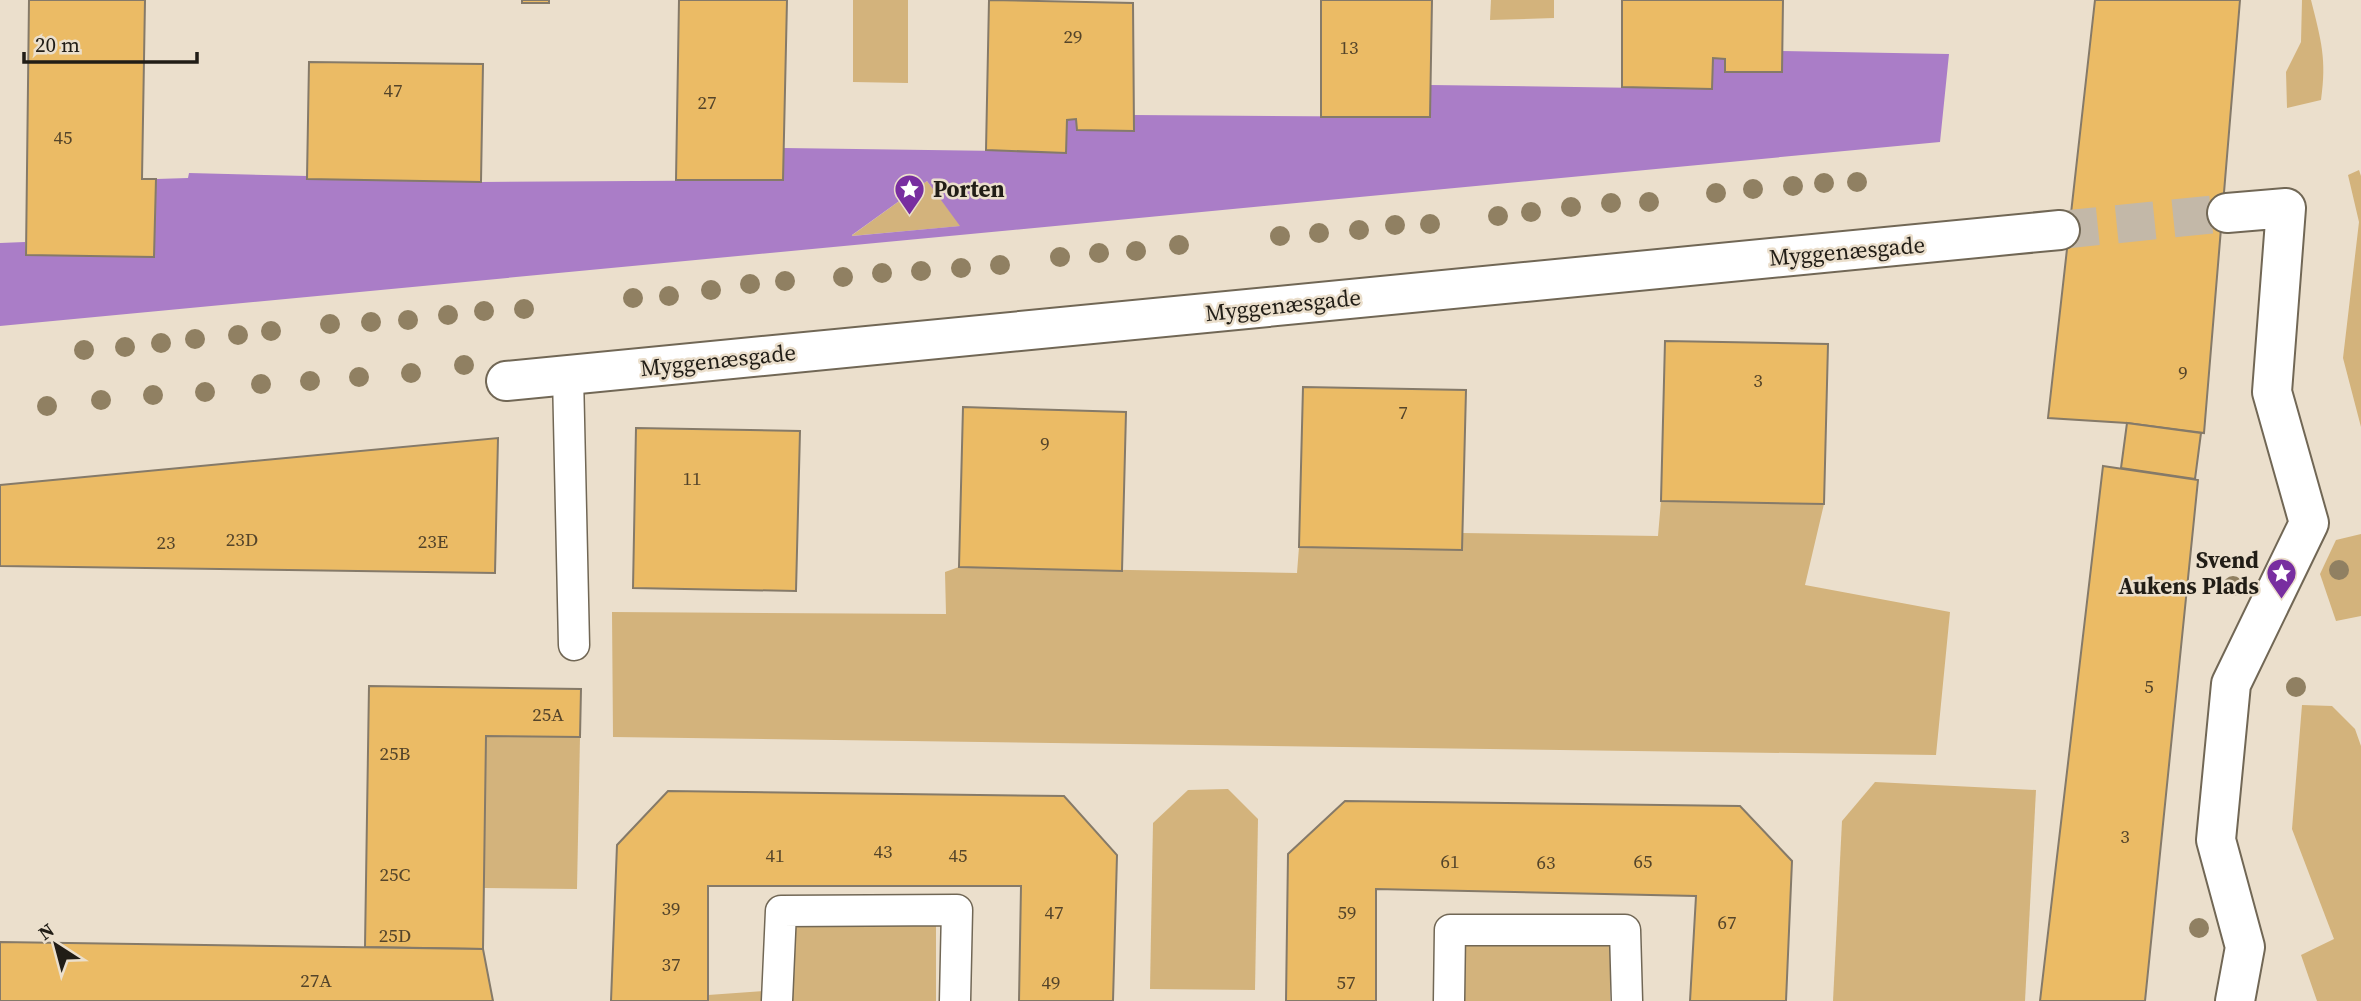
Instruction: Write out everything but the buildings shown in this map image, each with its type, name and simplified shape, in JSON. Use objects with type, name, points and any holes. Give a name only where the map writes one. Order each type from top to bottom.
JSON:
[{"type":"street","points":[[2227,214],[2286,208],[2272,392],[2309,523],[2231,684],[2216,840],[2245,947],[2235,1001]]},
{"type":"street","name":"Myggenæsgade","points":[[506,381],[2060,230]]},
{"type":"lane","points":[[568,375],[575,645]]},
{"type":"lane","points":[[777,1001],[780,911],[866,909],[957,910],[955,1001]]},
{"type":"lane","points":[[1449,1001],[1450,930],[1625,930],[1627,1001]]},
{"type":"shaded area","points":[[853,0],[908,0],[908,83],[853,82]]},
{"type":"shaded area","points":[[1491,0],[1554,0],[1554,18],[1490,20]]},
{"type":"shaded area","points":[[2302,0],[2311,0],[2320,38],[2323,61],[2321,100],[2287,108],[2286,72],[2301,42]]},
{"type":"shaded area","points":[[1782,51],[1949,54],[1940,142],[0,326],[0,243],[25,242],[26,255],[153,257],[156,179],[188,178],[189,173],[307,176],[307,179],[481,182],[783,180],[784,148],[1065,152],[1067,120],[1076,119],[1078,130],[1133,131],[1134,115],[1430,117],[1431,85],[1712,89],[1713,58],[1725,59],[1726,72],[1781,72]],"holes":[[[927,181],[960,226],[852,236]]]},
{"type":"shaded area","points":[[2359,170],[2361,427],[2343,358],[2359,222],[2348,175]]},
{"type":"shaded area","points":[[927,181],[961,226],[851,236]]},
{"type":"shaded area","points":[[1661,501],[1824,504],[1805,585],[1950,612],[1936,755],[613,737],[612,612],[946,614],[945,572],[959,567],[1297,573],[1299,547],[1462,550],[1463,533],[1658,536]]},
{"type":"shaded area","points":[[2361,534],[2361,616],[2336,621],[2320,574],[2336,540]]},
{"type":"shaded area","points":[[2302,705],[2332,706],[2355,729],[2361,746],[2361,1001],[2317,1001],[2301,955],[2334,939],[2292,829]]},
{"type":"shaded area","points":[[486,736],[580,737],[577,889],[484,888]]},
{"type":"shaded area","points":[[1875,782],[2036,790],[2025,1001],[1833,1001],[1842,821]]},
{"type":"shaded area","points":[[1228,789],[1258,819],[1255,990],[1150,989],[1153,823],[1188,790]]},
{"type":"shaded area","points":[[790,924],[936,925],[936,1001],[789,1001]]},
{"type":"shaded area","points":[[1464,941],[1610,943],[1610,1001],[1463,1001]]},
{"type":"shaded area","points":[[764,991],[764,1001],[708,1001],[708,995]]},
{"type":"tunnel","points":[[2060,230],[2227,213]]},
{"type":"place","name":"Porten","points":[[910,216]]},
{"type":"place","name":"Svend Aukens Plads","points":[[2282,600]]}]
